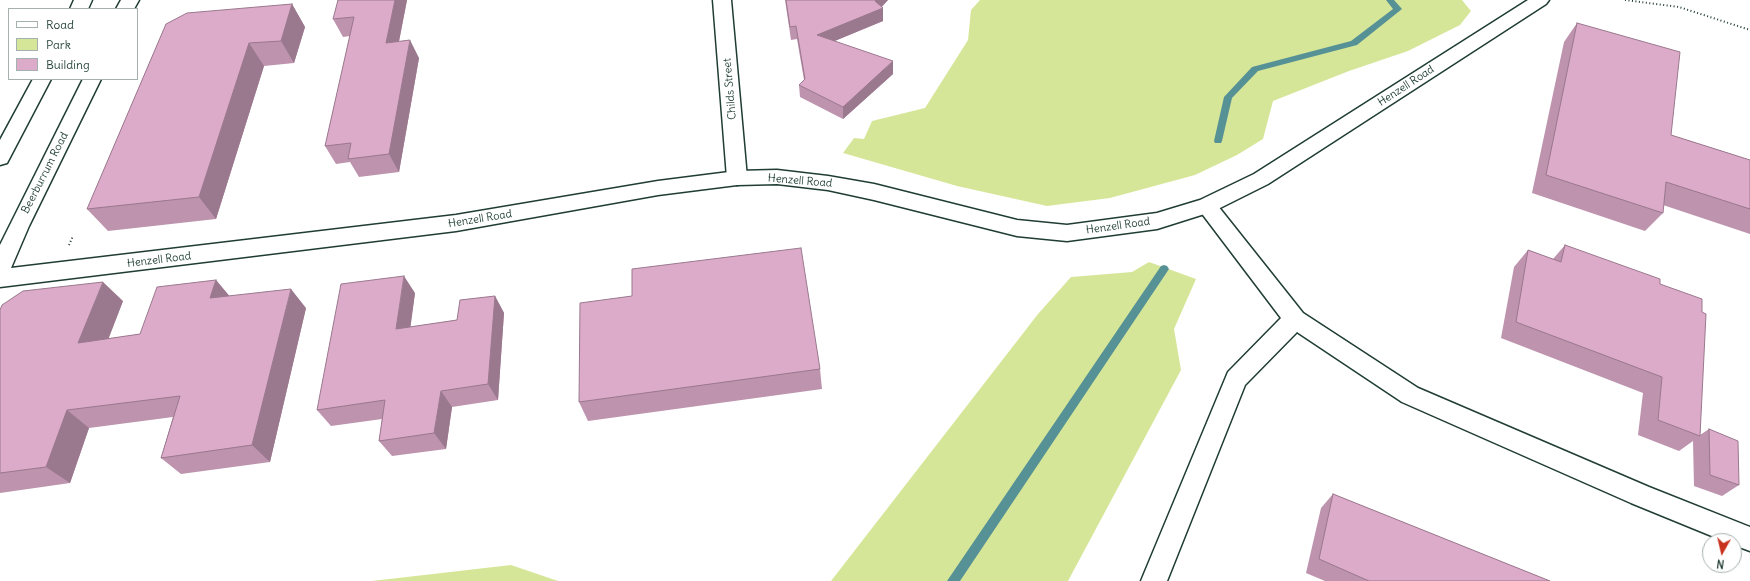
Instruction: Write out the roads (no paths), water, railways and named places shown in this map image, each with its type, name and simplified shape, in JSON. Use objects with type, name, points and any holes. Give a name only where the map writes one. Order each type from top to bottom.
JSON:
[{"type":"main road","name":"Childs Street","points":[[722,0],[737,178]]},
{"type":"main road","name":"Henzell Road","points":[[0,278],[456,223],[658,188],[737,178],[777,177],[828,183],[874,192],[1017,228],[1067,233],[1157,221],[1207,206],[1261,179],[1540,0]]},
{"type":"main road","points":[[0,158],[41,80]]},
{"type":"main road","name":"Beerburrum Road","points":[[0,269],[19,226],[92,80]]},
{"type":"main road","points":[[1207,206],[1295,320],[1410,395],[1640,495],[1750,539]]},
{"type":"main road","points":[[1154,581],[1236,379],[1295,320]]},
{"type":"waterway","points":[[1218,141],[1228,97],[1255,69],[1354,43],[1398,9],[1390,0]]},
{"type":"waterway","points":[[953,581],[1164,269]]}]
